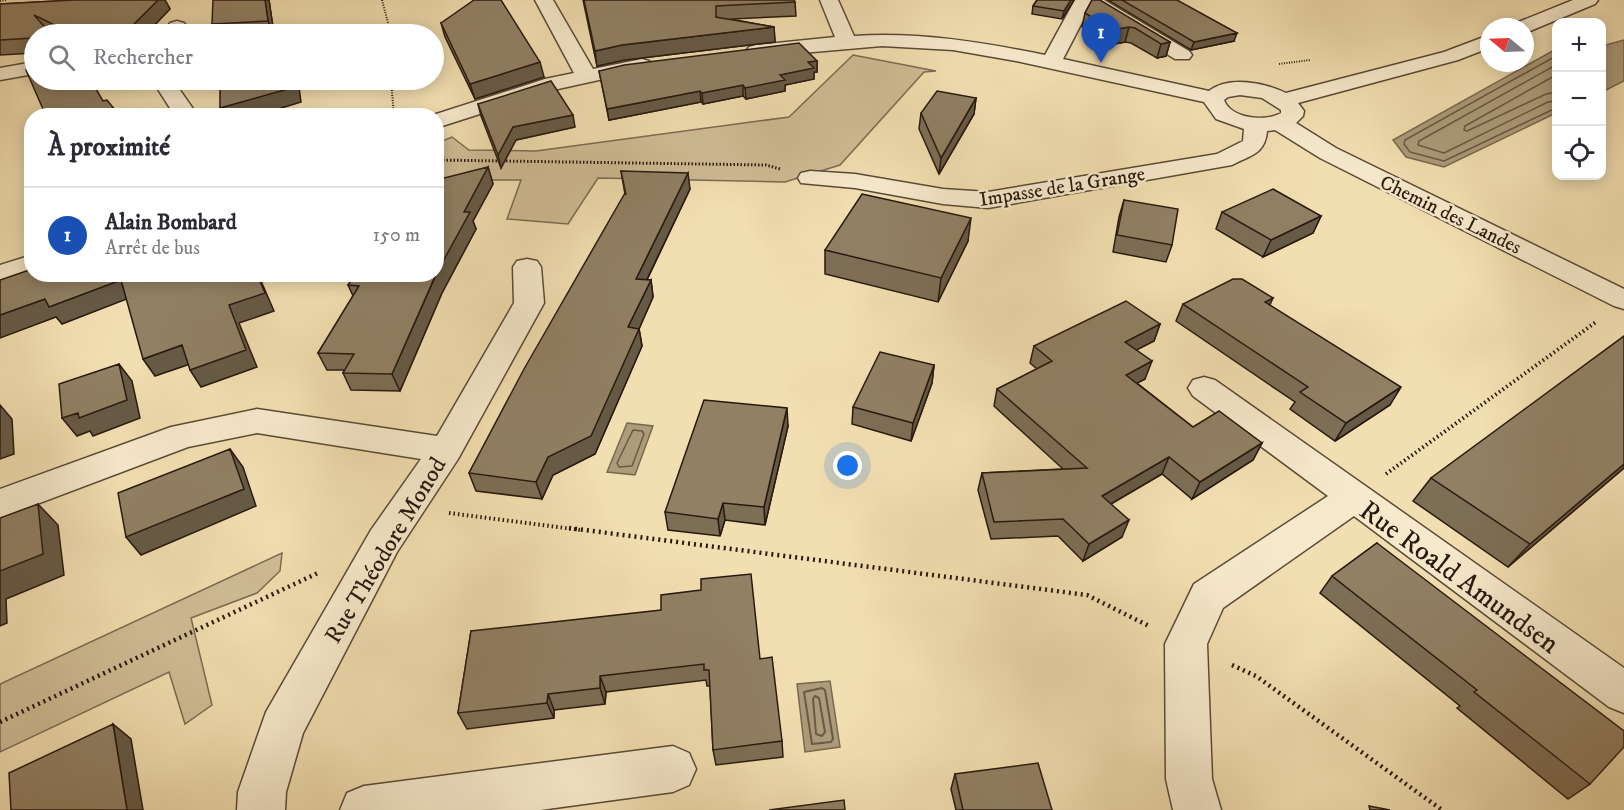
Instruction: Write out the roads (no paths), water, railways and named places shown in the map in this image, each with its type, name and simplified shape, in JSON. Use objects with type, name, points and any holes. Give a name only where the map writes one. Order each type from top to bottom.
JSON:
[{"type":"street","points":[[544,0],[586,76]]},
{"type":"street","points":[[830,0],[847,42]]},
{"type":"street","points":[[1051,63],[1084,0]]},
{"type":"street","points":[[1091,0],[1182,56]]},
{"type":"street","points":[[1534,22],[1589,0]]},
{"type":"street","points":[[739,53],[882,40],[953,44],[1213,98]]},
{"type":"street","points":[[1213,98],[1216,109],[1223,114],[1273,116],[1480,45]]},
{"type":"street","points":[[444,119],[586,76],[664,62]]},
{"type":"street","points":[[0,74],[24,70]]},
{"type":"street","points":[[1213,98],[1222,91],[1240,89],[1264,92],[1273,116]]},
{"type":"street","points":[[170,90],[182,108]]},
{"type":"street","name":"Impasse de la Grange","points":[[810,178],[839,177],[960,200],[988,200],[1224,160],[1254,144],[1273,116]]},
{"type":"street","name":"Chemin des Landes","points":[[1273,116],[1328,153],[1624,300]]},
{"type":"street","points":[[0,274],[24,266]]},
{"type":"street","points":[[446,450],[529,303],[527,267]]},
{"type":"street","points":[[1204,388],[1355,497]]},
{"type":"street","name":"Rue Théodore Monod","points":[[0,504],[183,436],[257,421],[446,450],[384,541],[282,727],[262,792],[261,810]]},
{"type":"street","name":"Rue Roald Amundsen","points":[[1197,810],[1189,779],[1186,644],[1208,596],[1355,497],[1624,693]]},
{"type":"street","points":[[364,810],[673,769]]},
{"type":"water","points":[[1624,40],[1624,81],[1606,90],[1606,72],[1606,45]]},
{"type":"water","points":[[1552,51],[1552,115],[1444,167],[1406,157],[1393,140],[1515,72],[1534,72],[1534,61]]},
{"type":"water","points":[[627,423],[653,426],[635,475],[607,472]]},
{"type":"water","points":[[830,681],[840,747],[805,752],[797,684]]},
{"type":"place","name":"Alain Bombard","points":[[1101,63]]}]
